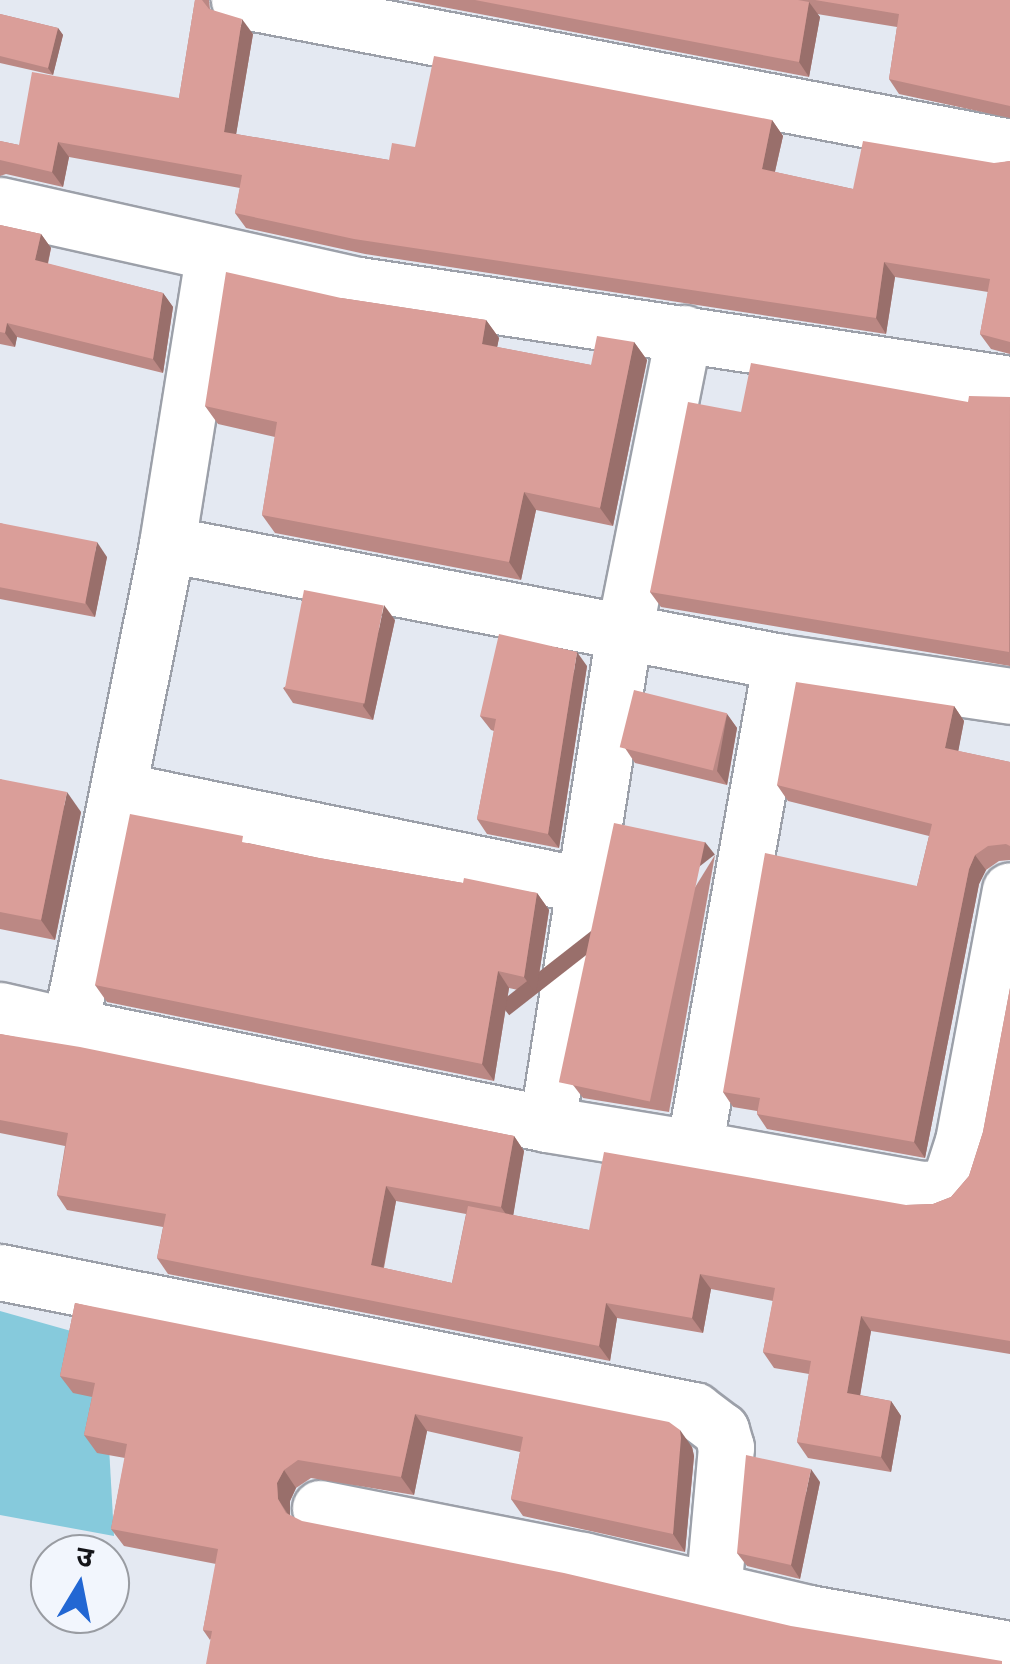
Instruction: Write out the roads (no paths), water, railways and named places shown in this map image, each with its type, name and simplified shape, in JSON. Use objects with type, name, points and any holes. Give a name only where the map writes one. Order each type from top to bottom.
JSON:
[{"type":"street","points":[[239,0],[1010,147]]},
{"type":"street","points":[[0,205],[213,256],[359,285],[1010,384]]},
{"type":"street","points":[[70,1026],[167,544],[213,256]]},
{"type":"street","points":[[547,1124],[624,632],[684,333]]},
{"type":"street","points":[[167,544],[781,662],[1010,696]]},
{"type":"street","points":[[694,1148],[781,662]]},
{"type":"street","points":[[119,790],[582,885]]},
{"type":"street","points":[[0,1010],[547,1124],[922,1189],[942,1188],[950,1181],[963,1141],[1010,890]]},
{"type":"street","points":[[0,1272],[694,1410],[721,1430],[726,1447],[713,1592]]},
{"type":"street","points":[[320,1508],[583,1560],[713,1592],[1010,1649]]},
{"type":"water","points":[[0,1311],[103,1340],[114,1534],[0,1515]]}]
